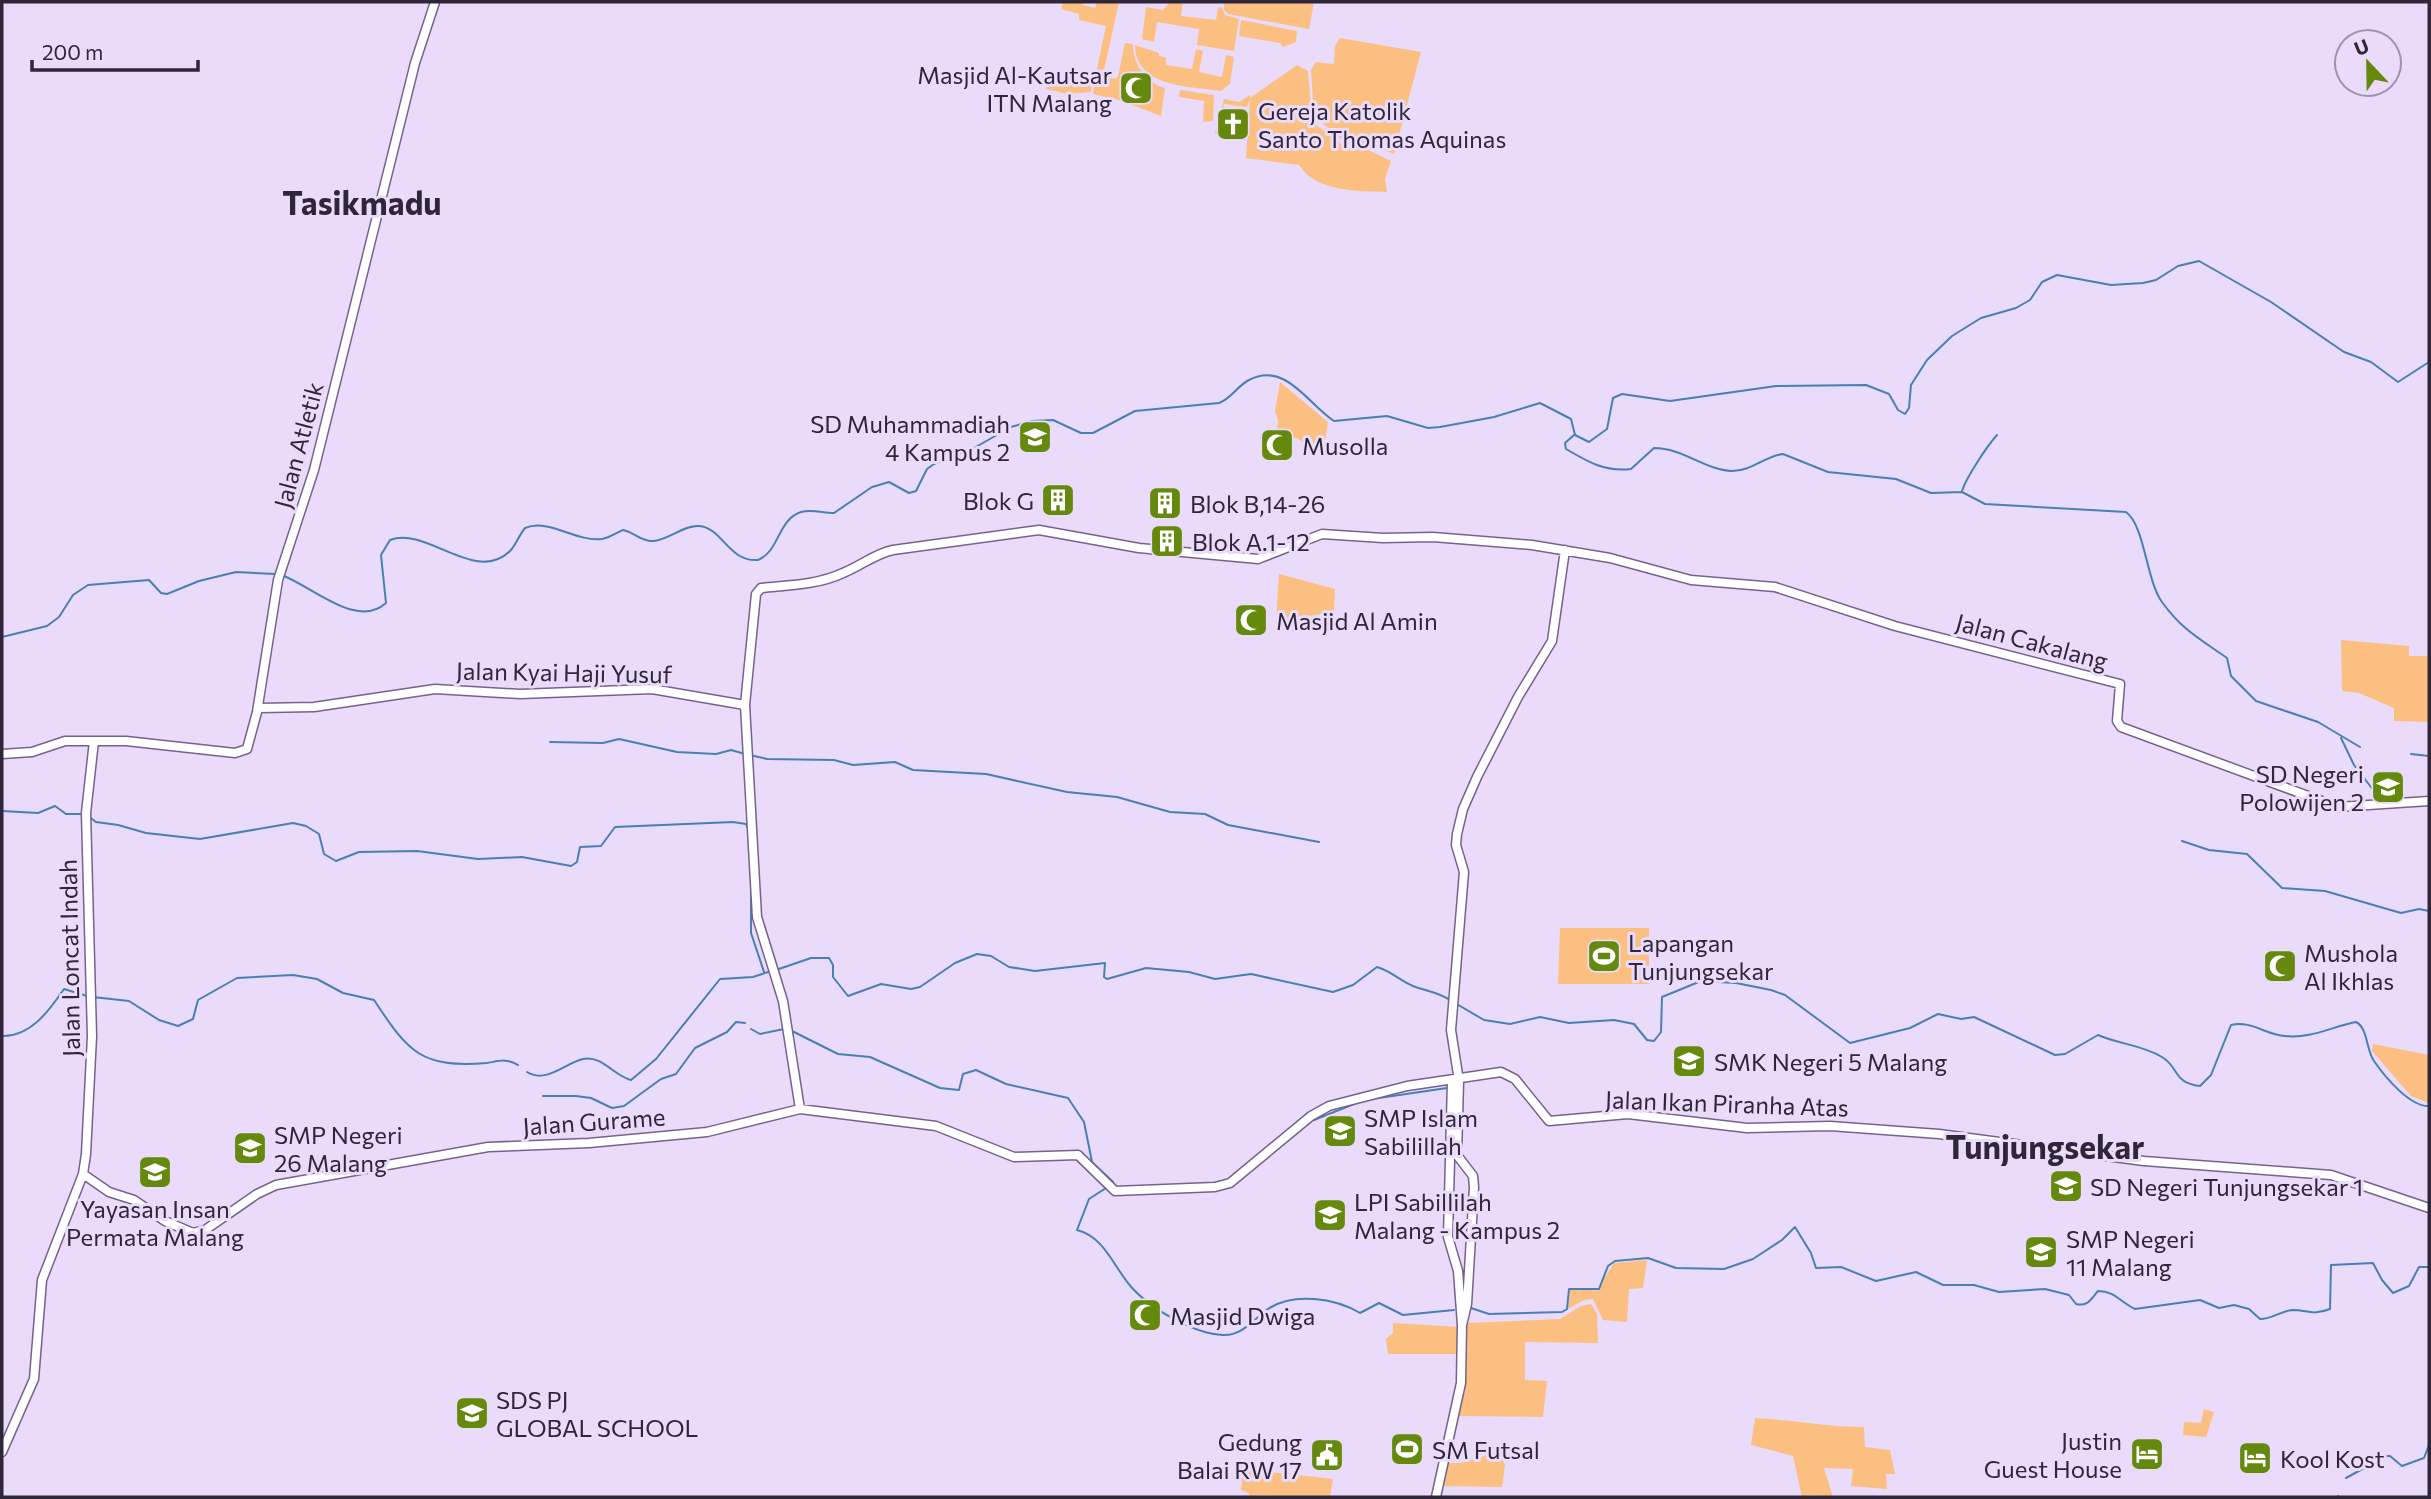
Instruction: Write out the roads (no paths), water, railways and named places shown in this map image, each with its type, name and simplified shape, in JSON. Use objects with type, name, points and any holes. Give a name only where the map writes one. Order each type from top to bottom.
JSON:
[{"type":"street","name":"Jalan Atletik","points":[[94,741],[242,753],[250,741],[258,708],[278,580],[312,477],[415,63],[435,2]]},
{"type":"street","points":[[800,1109],[774,970],[758,922],[745,705],[753,614],[756,592],[760,588],[818,582],[888,551],[1032,531],[1069,534],[1139,548],[1261,559],[1324,534],[1400,539],[1433,537],[1565,550],[1552,641],[1518,697],[1463,809],[1456,845],[1464,872],[1451,999],[1457,1155],[1473,1176],[1466,1314],[1462,1325]]},
{"type":"street","name":"Jalan Cakalang","points":[[1565,550],[1610,558],[1691,580],[1755,584],[1784,590],[1895,626],[2120,684],[2117,721],[2121,727],[2302,795],[2346,808],[2429,801]]},
{"type":"street","name":"Jalan Kyai Haji Yusuf","points":[[258,708],[314,707],[435,689],[520,694],[652,689],[745,705]]},
{"type":"street","points":[[2,754],[32,752],[65,741],[94,741]]},
{"type":"street","name":"Jalan Loncat Indah","points":[[2,1452],[34,1376],[42,1280],[83,1174],[92,1036],[86,815],[94,741]]},
{"type":"street","name":"Jalan Ikan Piranha Atas","points":[[1456,1081],[1492,1072],[1509,1074],[1549,1121],[1628,1114],[1747,1128],[1830,1126],[1939,1134],[2144,1161],[2331,1175],[2429,1208]]},
{"type":"street","points":[[1436,1497],[1461,1383],[1462,1325],[1457,1266],[1448,1237],[1456,1081]]},
{"type":"street","name":"Jalan Gurame","points":[[83,1174],[109,1192],[138,1202],[182,1230],[199,1232],[276,1185],[488,1147],[589,1143],[707,1132],[800,1109],[936,1126],[1014,1157],[1078,1156],[1110,1187],[1224,1185],[1321,1110],[1377,1092],[1456,1081]]},
{"type":"street","points":[[1451,1252],[1469,1252]]},
{"type":"waterway","points":[[284,576],[335,604],[362,611],[375,610],[386,603],[381,555],[390,540],[404,538],[419,541],[466,559],[482,562],[496,560],[510,551],[525,528],[534,526],[553,528],[592,539],[605,538],[623,530],[653,541],[699,526],[714,532],[740,556],[758,560],[771,550],[793,516],[805,511],[834,513],[872,487],[889,482],[909,493],[916,491],[927,469],[934,464],[974,448],[1011,427],[1032,421],[1053,420],[1081,433],[1093,433],[1135,411],[1219,403],[1249,380],[1262,376],[1285,380],[1334,421],[1387,416],[1428,428],[1440,427],[1494,417],[1540,403],[1571,419],[1575,435],[1589,442],[1607,429],[1613,398],[1622,394],[1670,401],[1776,386],[1866,385],[1889,394],[1898,410],[1905,414],[1909,408],[1911,385],[1927,360],[1952,336],[1981,318],[2016,308],[2030,300],[2042,282],[2057,275],[2111,285],[2143,283],[2156,280],[2178,266],[2199,261],[2271,302],[2344,352],[2371,362],[2398,382],[2429,362]]},
{"type":"waterway","points":[[1574,435],[1565,443],[1566,449],[1589,462],[1613,469],[1631,469],[1654,448],[1675,451],[1712,467],[1732,471],[1746,469],[1783,454],[1828,472],[1896,479],[1931,493],[1962,492],[1985,504],[2126,512],[2142,541],[2152,581],[2162,602],[2184,627],[2227,658],[2231,676],[2256,701],[2318,722],[2360,747]]},
{"type":"waterway","points":[[1962,491],[1977,462],[1997,435]]},
{"type":"waterway","points":[[2,637],[47,626],[59,617],[73,595],[88,585],[149,580],[161,593],[167,594],[199,581],[236,572],[275,574]]},
{"type":"waterway","points":[[2341,738],[2354,765],[2381,800]]},
{"type":"waterway","points":[[550,742],[603,743],[619,739],[677,752],[716,754],[731,750],[745,754]]},
{"type":"waterway","points":[[2411,754],[2429,756]]},
{"type":"waterway","points":[[750,755],[767,759],[834,760],[853,765],[895,762],[913,770],[986,774],[1067,792],[1117,797],[1170,812],[1205,814],[1228,825],[1319,842]]},
{"type":"waterway","points":[[2,811],[38,813],[55,806],[66,814],[83,814]]},
{"type":"waterway","points":[[88,816],[96,822],[146,833],[200,839],[293,823],[306,826],[319,834],[324,854],[336,861],[359,852],[417,851],[478,859],[522,857],[571,866],[577,862],[580,847],[601,846],[615,827],[733,822],[746,824],[748,828]]},
{"type":"waterway","points":[[2182,841],[2209,850],[2247,854],[2282,888],[2325,891],[2401,913],[2419,909],[2429,911]]},
{"type":"waterway","points":[[751,875],[751,933],[764,972]]},
{"type":"waterway","points":[[776,970],[811,958],[829,958],[833,965],[833,977],[848,996],[881,984],[911,989],[920,987],[955,963],[977,954],[991,956],[1009,967],[1035,971],[1105,963],[1104,977],[1107,979],[1146,968],[1189,972],[1215,979],[1251,974],[1333,992],[1353,985],[1377,967],[1413,986],[1450,1000]]},
{"type":"waterway","points":[[527,1072],[541,1076],[576,1061],[590,1059],[631,1080],[656,1059],[720,979],[753,977],[771,971]]},
{"type":"waterway","points":[[93,997],[129,1001],[159,1020],[178,1026],[193,1019],[198,1000],[237,978],[293,975],[317,979],[343,993],[374,1000],[408,1045],[431,1059],[465,1064],[507,1061],[518,1065]]},
{"type":"waterway","points":[[1455,1003],[1484,1020],[1510,1024],[1540,1017],[1569,1023],[1614,1020],[1634,1024],[1647,1040],[1654,1041],[1661,1032],[1662,997],[1701,981],[1736,983],[1785,995],[1850,1043],[1910,1028],[1938,1014],[1961,1019],[1974,1017],[2055,1055],[2065,1054],[2098,1035],[2139,1047],[2167,1061],[2185,1082],[2200,1086],[2211,1075],[2231,1025],[2245,1024],[2278,1035],[2294,1036],[2356,1022],[2363,1029],[2374,1061],[2398,1090],[2414,1102],[2429,1106]]},
{"type":"waterway","points":[[2,1036],[21,1032],[38,1021],[64,989],[87,996]]},
{"type":"waterway","points":[[543,1096],[576,1096],[591,1098],[612,1108],[624,1106],[661,1079],[676,1074],[695,1048],[727,1032],[736,1022],[745,1023]]},
{"type":"waterway","points":[[751,1029],[760,1034],[784,1029]]},
{"type":"waterway","points":[[792,1031],[838,1054],[870,1057],[940,1088],[959,1090],[963,1074],[976,1070],[1006,1084],[1068,1098],[1084,1122],[1092,1162],[1113,1182]]},
{"type":"waterway","points":[[1372,1099],[1447,1088]]},
{"type":"waterway","points":[[1314,1120],[1359,1102]]},
{"type":"waterway","points":[[1106,1188],[1089,1199],[1077,1230],[1087,1234],[1103,1247],[1127,1282],[1142,1298],[1188,1326],[1212,1334],[1230,1335],[1247,1326],[1268,1309],[1289,1300],[1302,1299],[1339,1304],[1360,1313],[1379,1303],[1403,1315],[1454,1310]]},
{"type":"waterway","points":[[1471,1308],[1489,1314],[1562,1312],[1567,1309],[1569,1289],[1599,1289],[1608,1266],[1615,1261],[1648,1258],[1676,1268],[1724,1269],[1753,1259],[1782,1240],[1795,1227],[1811,1253],[1816,1268],[1841,1267],[1876,1281],[1916,1272],[1943,1285],[1974,1285],[1999,1292],[2045,1289],[2069,1295],[2080,1305],[2089,1302],[2098,1291],[2104,1291],[2135,1309],[2200,1300],[2219,1308],[2234,1305],[2249,1309],[2260,1319],[2292,1310],[2314,1312],[2330,1309],[2331,1265],[2373,1263],[2393,1293],[2409,1286],[2419,1267],[2429,1267]]},
{"type":"waterway","points":[[2346,1478],[2386,1456],[2390,1456],[2402,1466],[2424,1458],[2429,1445]]},
{"type":"place","name":"Masjid Al-Kautsar ITN Malang","points":[[1136,88]]},
{"type":"place","name":"Gereja Katolik Santo Thomas Aquinas","points":[[1233,124]]},
{"type":"place","name":"SD Muhammadiah 4 Kampus 2","points":[[1035,437]]},
{"type":"place","name":"Musolla","points":[[1277,445]]},
{"type":"place","name":"Blok G","points":[[1058,500]]},
{"type":"place","name":"Blok B,14-26","points":[[1165,503]]},
{"type":"place","name":"Blok A.1-12","points":[[1167,541]]},
{"type":"place","name":"Masjid Al Amin","points":[[1251,620]]},
{"type":"place","name":"SD Negeri Polowijen 2","points":[[2388,787]]},
{"type":"place","name":"Lapangan Tunjungsekar","points":[[1604,956]]},
{"type":"place","name":"Mushola Al Ikhlas","points":[[2280,966]]},
{"type":"place","name":"SMK Negeri 5 Malang","points":[[1689,1061]]},
{"type":"place","name":"SMP Islam Sabilillah","points":[[1340,1131]]},
{"type":"place","name":"SMP Negeri 26 Malang","points":[[250,1148]]},
{"type":"place","name":"Yayasan Insan Permata Malang","points":[[155,1172]]},
{"type":"place","name":"SD Negeri Tunjungsekar 1","points":[[2066,1186]]},
{"type":"place","name":"LPI Sabillilah Malang - Kampus 2","points":[[1330,1215]]},
{"type":"place","name":"SMP Negeri 11 Malang","points":[[2041,1252]]},
{"type":"place","name":"Masjid Dwiga","points":[[1145,1315]]},
{"type":"place","name":"SDS PJ GLOBAL SCHOOL","points":[[472,1413]]},
{"type":"place","name":"SM Futsal","points":[[1407,1449]]},
{"type":"place","name":"Justin Guest House","points":[[2147,1454]]},
{"type":"place","name":"Gedung Balai RW 17","points":[[1327,1455]]},
{"type":"place","name":"Kool Kost","points":[[2255,1458]]},
{"type":"district","name":"Tasikmadu","points":[[362,202]]},
{"type":"district","name":"Tunjungsekar","points":[[2045,1146]]}]
